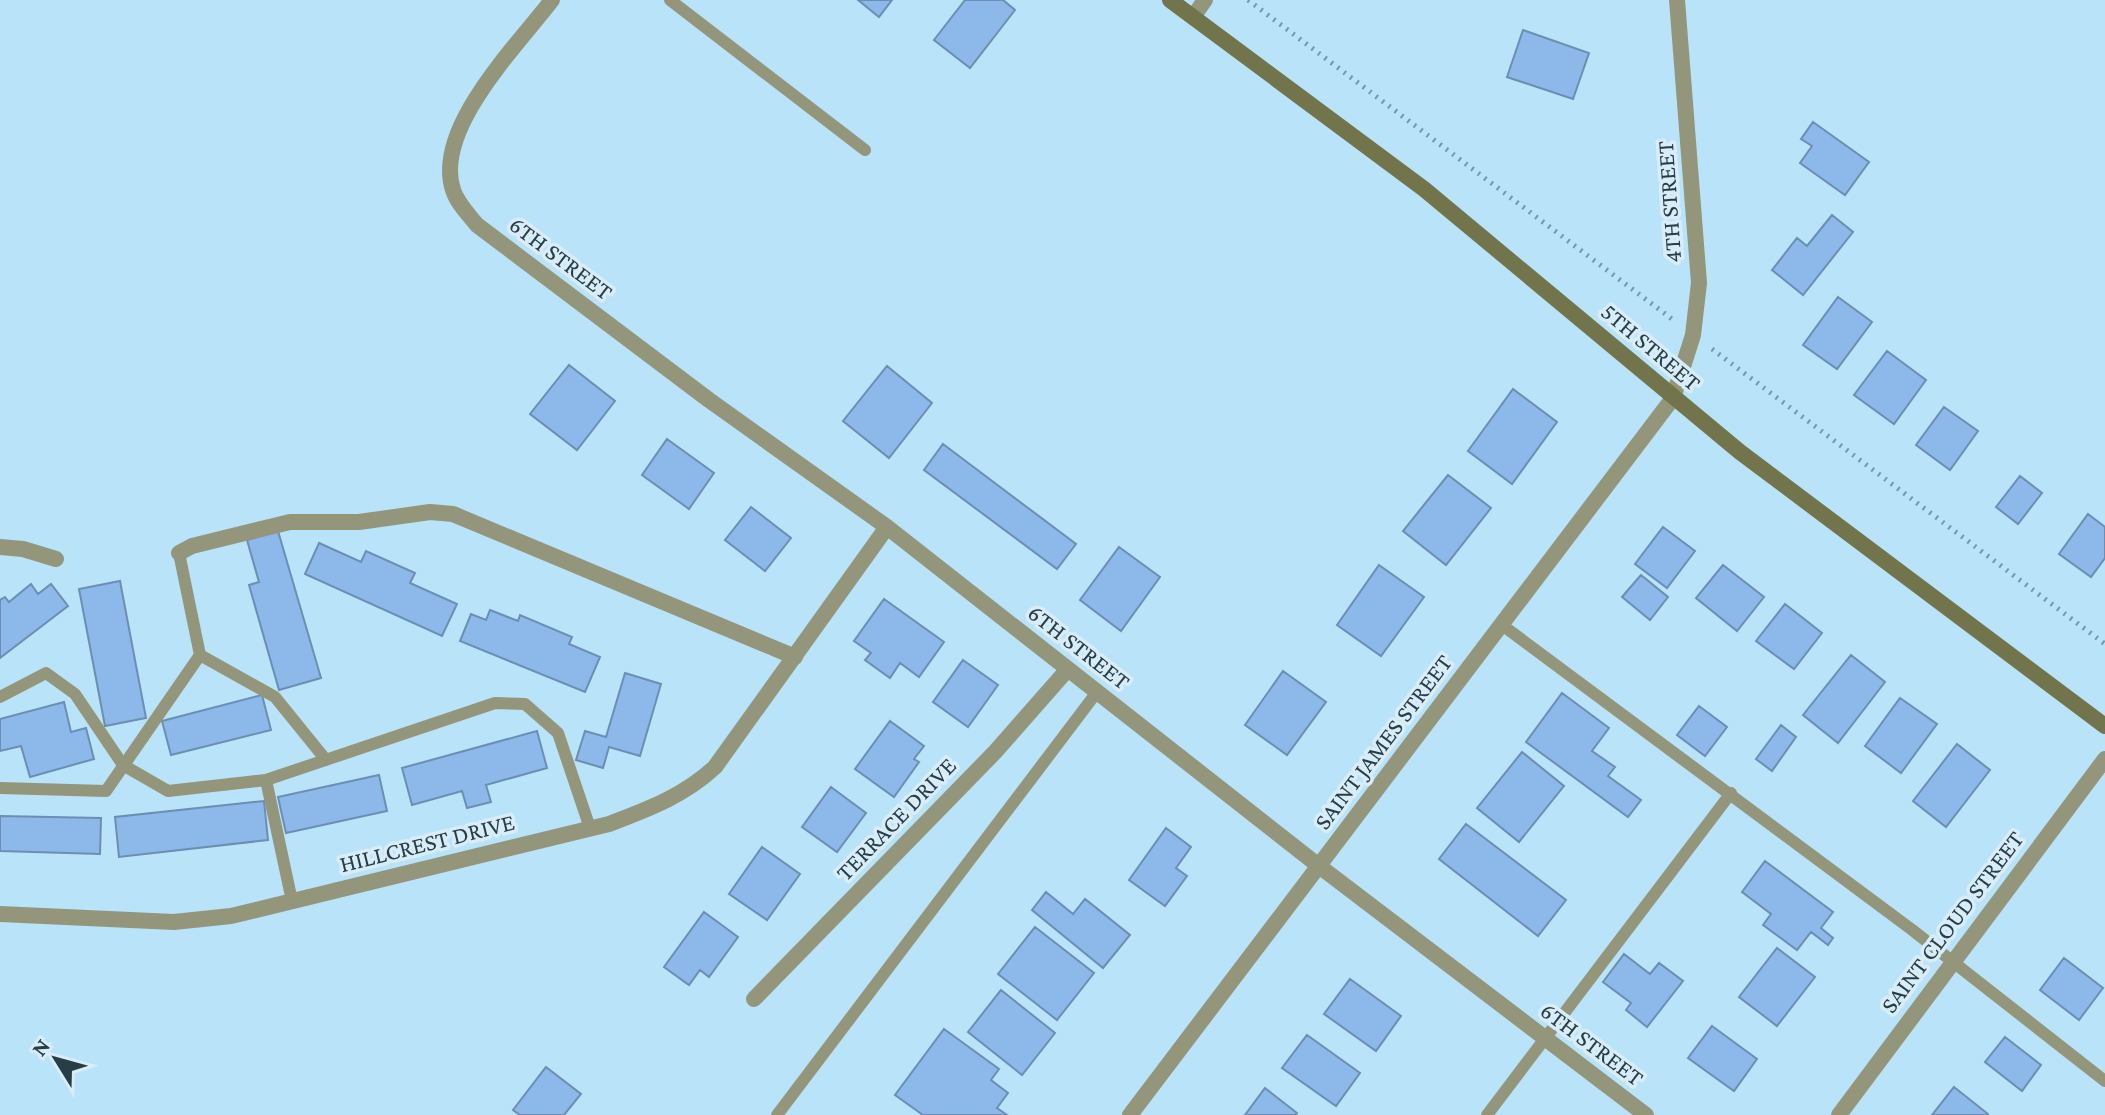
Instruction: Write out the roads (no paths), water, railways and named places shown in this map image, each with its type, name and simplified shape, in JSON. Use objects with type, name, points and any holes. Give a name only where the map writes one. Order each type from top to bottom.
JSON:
[{"type":"main road","name":"5TH STREET","points":[[1170,0],[1424,189],[1673,398],[2105,726]]},
{"type":"street","name":"6TH STREET","points":[[552,0],[466,112],[453,137],[449,161],[453,190],[477,225],[709,400],[887,527],[1319,866],[1646,1115]]},
{"type":"street","points":[[1193,17],[1205,0]]},
{"type":"street","name":"4TH STREET","points":[[1673,398],[1693,335],[1699,283],[1677,0]]},
{"type":"street","name":"SAINT JAMES STREET","points":[[1130,1115],[1673,398]]},
{"type":"street","points":[[179,553],[192,546],[290,522],[359,522],[430,512],[453,514],[795,657]]},
{"type":"street","name":"HILLCREST DRIVE","points":[[0,914],[174,922],[231,916],[590,828],[663,804],[695,785],[715,767],[887,527]]},
{"type":"street","points":[[0,547],[23,549],[56,559]]},
{"type":"street","name":"TERRACE DRIVE","points":[[754,999],[995,752],[1068,669]]},
{"type":"street","name":"SAINT CLOUD STREET","points":[[1839,1115],[2105,759]]},
{"type":"lane","points":[[670,0],[865,150]]},
{"type":"lane","points":[[0,788],[106,791],[200,655],[179,553]]},
{"type":"lane","points":[[1502,625],[1731,793],[2105,1081]]},
{"type":"lane","points":[[200,655],[275,697],[326,760]]},
{"type":"lane","points":[[0,697],[46,673],[75,694],[123,765],[168,791],[266,780],[495,703],[525,704],[558,733],[590,828]]},
{"type":"lane","points":[[777,1115],[1097,692]]},
{"type":"lane","points":[[266,780],[292,901]]},
{"type":"lane","points":[[1487,1115],[1731,793]]}]
